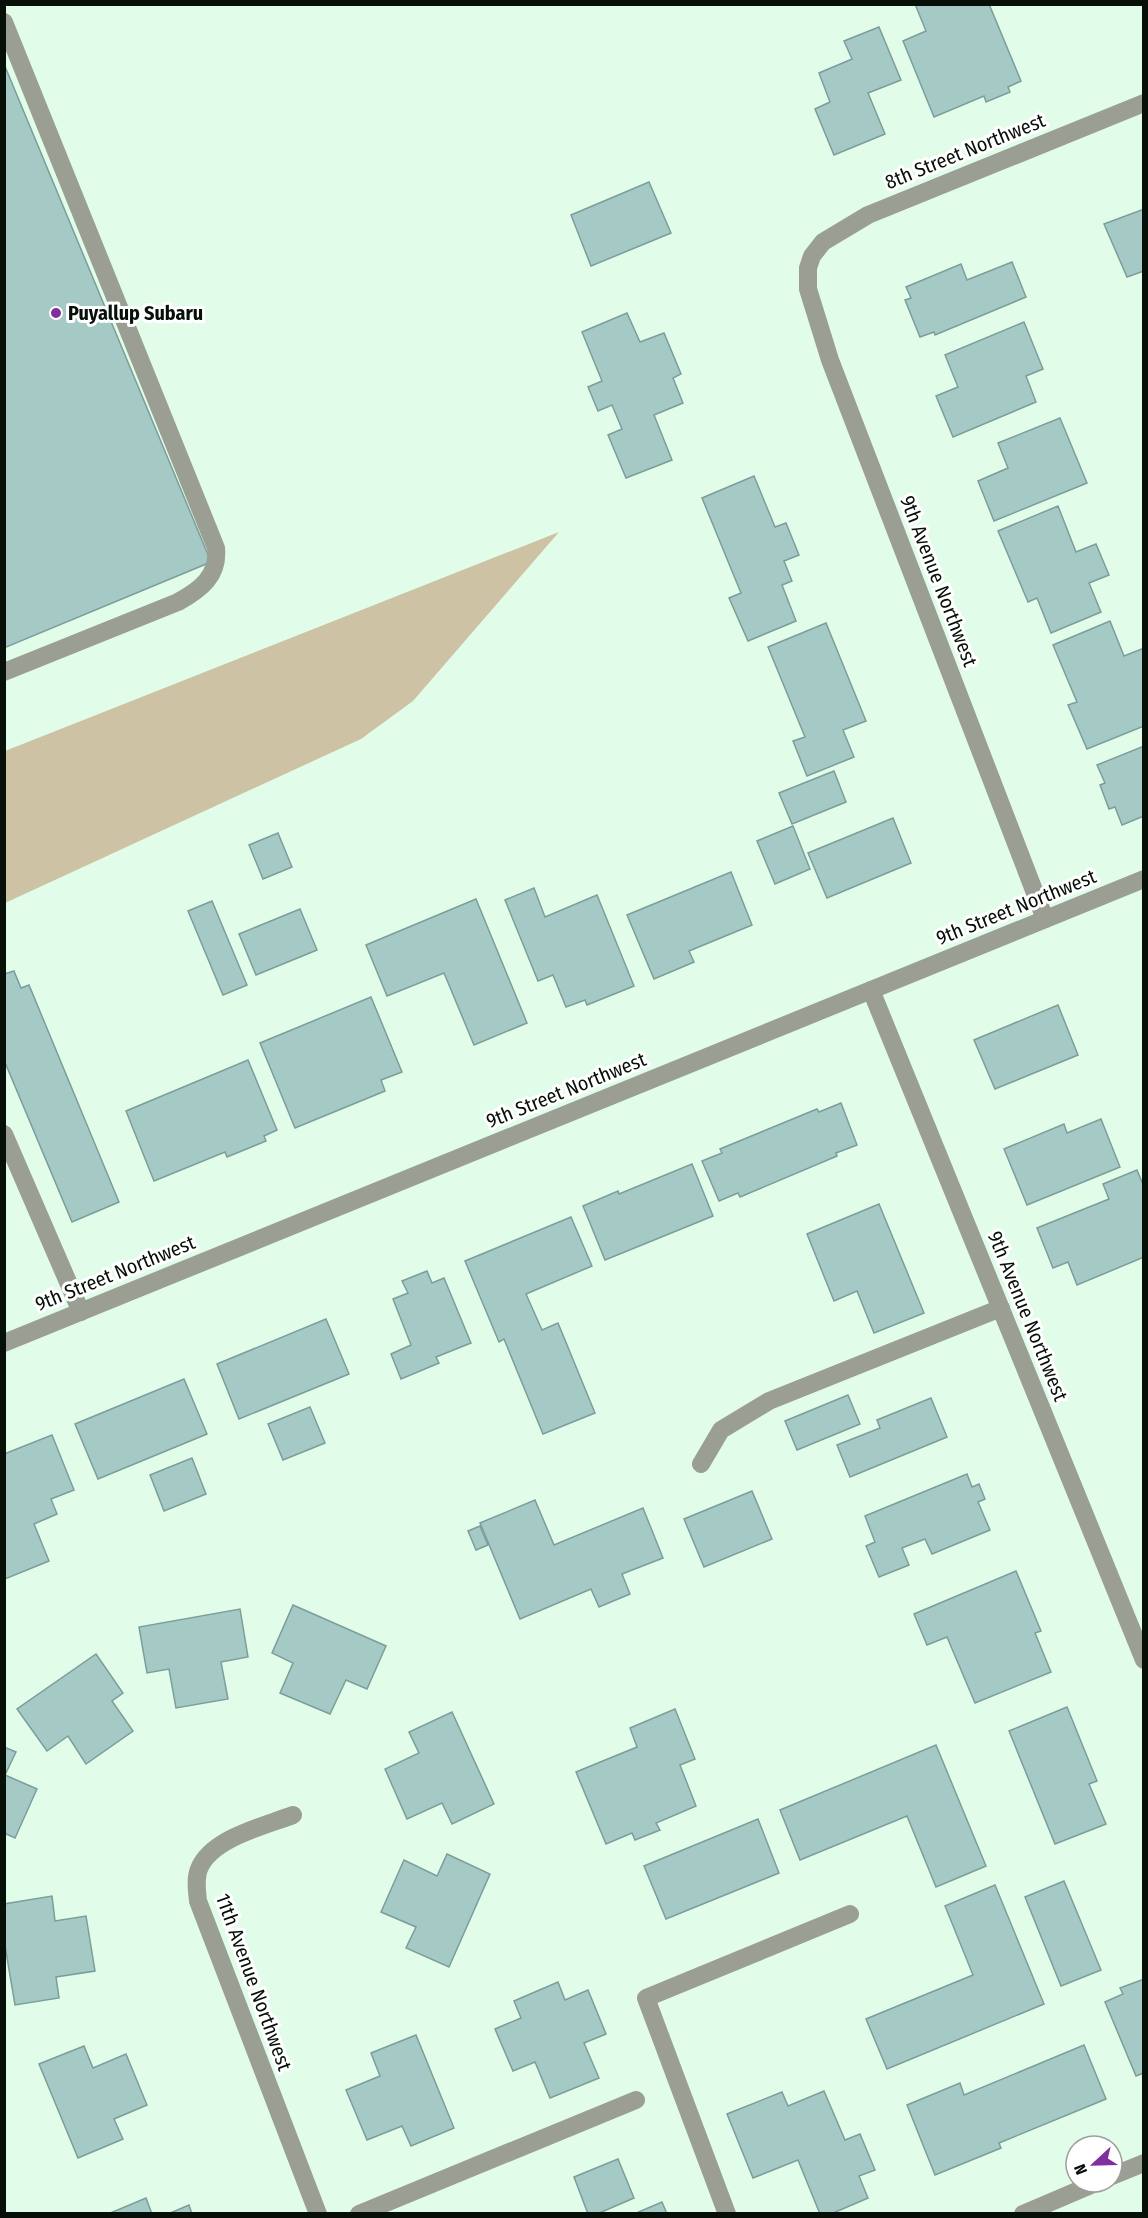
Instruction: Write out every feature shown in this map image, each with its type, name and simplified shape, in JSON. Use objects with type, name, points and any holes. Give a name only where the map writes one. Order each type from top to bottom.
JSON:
[{"type":"street","points":[[4,22],[216,548],[218,562],[209,578],[192,595],[4,672]]},
{"type":"street","name":"8th Street Northwest","points":[[812,256],[823,242],[868,215],[1143,102]]},
{"type":"street","name":"9th Avenue Northwest","points":[[812,256],[808,268],[808,289],[830,360],[1045,919]]},
{"type":"street","name":"9th Street Northwest","points":[[4,1343],[1143,879]]},
{"type":"street","name":"9th Avenue Northwest","points":[[872,990],[1143,1660]]},
{"type":"street","points":[[4,1134],[81,1312]]},
{"type":"street","points":[[701,1464],[721,1430],[769,1401],[1001,1308]]},
{"type":"street","name":"11th Avenue Northwest","points":[[293,1815],[218,1846],[198,1870],[197,1890],[198,1901],[318,2214]]},
{"type":"street","points":[[727,2214],[646,1998],[850,1914]]},
{"type":"street","points":[[359,2214],[636,2100]]},
{"type":"street","points":[[1124,2171],[1143,2163]]},
{"type":"street","points":[[1027,2213],[1071,2194]]},
{"type":"shaded area","points":[[559,532],[413,701],[361,739],[5,903],[5,751]]},
{"type":"building","points":[[915,4],[989,4],[1021,81],[1008,87],[1010,92],[986,102],[984,96],[934,117],[903,41],[926,31]]},
{"type":"building","points":[[879,27],[901,80],[868,93],[885,134],[834,155],[815,109],[830,102],[819,73],[852,59],[844,41]]},
{"type":"building","name":"Puyallup Subaru","points":[[4,64],[211,562],[4,648]]},
{"type":"building","points":[[649,182],[671,233],[591,266],[571,215]]},
{"type":"building","points":[[1144,209],[1144,271],[1127,277],[1104,224]]},
{"type":"building","points":[[1012,262],[1026,297],[935,335],[934,332],[920,337],[905,300],[911,298],[906,287],[961,264],[967,280]]},
{"type":"building","points":[[627,313],[640,342],[664,333],[681,374],[673,378],[683,403],[654,415],[672,460],[626,478],[608,435],[622,429],[612,405],[598,411],[588,387],[602,381],[582,332]]},
{"type":"building","points":[[1024,322],[1043,369],[1026,376],[1036,402],[953,437],[936,396],[958,387],[945,355]]},
{"type":"building","points":[[1060,418],[1087,483],[994,521],[978,481],[1008,468],[998,443]]},
{"type":"building","points":[[754,476],[775,527],[786,523],[799,555],[784,561],[792,581],[782,585],[796,621],[748,641],[729,598],[741,593],[702,498]]},
{"type":"building","points":[[1058,506],[1076,552],[1096,544],[1109,575],[1089,583],[1101,612],[1051,633],[1037,598],[1028,602],[998,531]]},
{"type":"building","points":[[1110,621],[1124,656],[1144,648],[1144,726],[1087,749],[1068,705],[1077,702],[1053,645]]},
{"type":"building","points":[[826,623],[866,721],[843,730],[854,757],[807,776],[793,741],[805,737],[768,647]]},
{"type":"building","points":[[1144,746],[1144,816],[1122,825],[1115,807],[1109,809],[1100,785],[1105,783],[1097,765]]},
{"type":"building","points":[[834,771],[846,802],[792,824],[779,793]]},
{"type":"building","points":[[893,818],[911,863],[827,898],[808,853]]},
{"type":"building","points":[[793,826],[810,869],[775,884],[757,841]]},
{"type":"building","points":[[278,833],[292,867],[263,879],[249,845]]},
{"type":"building","points":[[731,872],[752,925],[689,951],[694,962],[654,979],[627,915]]},
{"type":"building","points":[[534,888],[545,917],[597,895],[634,986],[587,1005],[585,1000],[566,1007],[553,975],[538,981],[505,900]]},
{"type":"building","points":[[476,899],[527,1023],[474,1045],[444,973],[387,996],[366,945]]},
{"type":"building","points":[[212,901],[247,985],[223,995],[188,911]]},
{"type":"building","points":[[300,909],[317,950],[256,975],[239,934]]},
{"type":"building","points":[[14,971],[21,988],[29,985],[119,1202],[72,1222],[4,1060],[4,974]]},
{"type":"building","points":[[371,997],[402,1072],[381,1080],[385,1091],[295,1128],[260,1043]]},
{"type":"building","points":[[1058,1005],[1078,1055],[995,1089],[974,1040]]},
{"type":"building","points":[[248,1060],[277,1130],[264,1136],[266,1141],[227,1157],[225,1152],[154,1181],[126,1111]]},
{"type":"building","points":[[841,1103],[857,1145],[836,1153],[837,1156],[740,1197],[738,1193],[719,1201],[702,1161],[722,1153],[720,1149],[817,1109],[819,1112]]},
{"type":"building","points":[[1101,1119],[1120,1167],[1027,1205],[1004,1149],[1064,1124],[1067,1133]]},
{"type":"building","points":[[692,1164],[713,1216],[605,1260],[583,1206]]},
{"type":"building","points":[[1137,1170],[1144,1187],[1144,1257],[1077,1285],[1068,1262],[1053,1268],[1037,1228],[1109,1199],[1103,1184]]},
{"type":"building","points":[[879,1204],[924,1313],[874,1333],[857,1291],[834,1301],[807,1234]]},
{"type":"building","points":[[571,1217],[592,1266],[526,1294],[542,1330],[558,1323],[595,1413],[543,1434],[504,1339],[499,1342],[465,1261]]},
{"type":"building","points":[[427,1271],[432,1283],[444,1278],[471,1343],[436,1357],[439,1363],[401,1379],[391,1354],[411,1345],[393,1299],[408,1293],[402,1281]]},
{"type":"building","points":[[326,1319],[349,1374],[239,1419],[217,1364]]},
{"type":"building","points":[[184,1379],[207,1434],[98,1479],[75,1424]]},
{"type":"building","points":[[848,1395],[860,1424],[797,1450],[785,1421]]},
{"type":"building","points":[[931,1398],[947,1437],[850,1477],[837,1445],[880,1428],[877,1420]]},
{"type":"building","points":[[310,1407],[325,1443],[283,1460],[268,1424]]},
{"type":"building","points":[[52,1435],[74,1490],[51,1499],[57,1514],[34,1524],[49,1561],[5,1579],[4,1454]]},
{"type":"building","points":[[192,1458],[206,1494],[164,1511],[150,1475]]},
{"type":"building","points":[[967,1474],[972,1487],[979,1484],[985,1499],[978,1502],[990,1530],[932,1554],[925,1539],[902,1548],[909,1565],[879,1577],[866,1546],[875,1542],[865,1516]]},
{"type":"building","points":[[752,1491],[772,1539],[704,1567],[684,1519]]},
{"type":"building","points":[[535,1500],[554,1545],[643,1508],[663,1558],[622,1574],[630,1594],[599,1607],[591,1589],[520,1619],[480,1523]]},
{"type":"building","points":[[480,1526],[488,1545],[476,1550],[468,1531]]},
{"type":"building","points":[[1016,1571],[1041,1631],[1035,1633],[1051,1672],[975,1703],[947,1637],[927,1645],[914,1614]]},
{"type":"building","points":[[293,1605],[386,1646],[367,1689],[346,1680],[330,1714],[280,1693],[293,1663],[272,1653]]},
{"type":"building","points":[[240,1609],[248,1657],[221,1662],[228,1699],[176,1708],[169,1669],[147,1673],[139,1627]]},
{"type":"building","points":[[96,1654],[123,1693],[112,1701],[133,1731],[86,1764],[68,1736],[47,1751],[17,1709]]},
{"type":"building","points":[[1067,1707],[1097,1781],[1089,1784],[1106,1824],[1055,1844],[1009,1731]]},
{"type":"building","points":[[675,1709],[695,1759],[680,1765],[696,1806],[656,1823],[660,1830],[635,1840],[632,1833],[606,1844],[576,1772],[637,1747],[630,1728]]},
{"type":"building","points":[[452,1712],[494,1804],[452,1824],[442,1803],[407,1819],[385,1769],[419,1753],[409,1732]]},
{"type":"building","points":[[936,1745],[986,1866],[936,1887],[907,1816],[800,1860],[780,1810]]},
{"type":"building","points":[[4,1747],[16,1752],[5,1775],[37,1789],[15,1838],[4,1833]]},
{"type":"building","points":[[758,1819],[779,1873],[666,1919],[644,1866]]},
{"type":"building","points":[[447,1854],[490,1874],[449,1967],[406,1948],[416,1927],[381,1912],[404,1860],[437,1876]]},
{"type":"building","points":[[1064,1881],[1101,1970],[1061,1986],[1025,1897]]},
{"type":"building","points":[[995,1885],[1044,2004],[887,2069],[866,2019],[973,1975],[945,1906]]},
{"type":"building","points":[[52,1896],[55,1921],[86,1916],[95,1971],[56,1977],[59,1998],[15,2005],[4,1940],[4,1904]]},
{"type":"building","points":[[1144,1979],[1144,2073],[1136,2076],[1105,2002],[1123,1994],[1120,1988]]},
{"type":"building","points":[[558,1982],[565,2000],[588,1990],[606,2034],[584,2043],[599,2078],[550,2098],[535,2062],[513,2071],[495,2029],[521,2018],[514,2001]]},
{"type":"building","points":[[416,2035],[454,2128],[411,2146],[402,2126],[367,2140],[346,2090],[380,2076],[371,2053]]},
{"type":"building","points":[[1084,2045],[1106,2099],[999,2143],[1001,2148],[935,2175],[907,2105],[960,2083],[964,2095]]},
{"type":"building","points":[[84,2046],[93,2068],[126,2054],[147,2105],[114,2119],[123,2139],[78,2158],[39,2064]]},
{"type":"building","points":[[824,2091],[845,2140],[860,2134],[875,2170],[859,2176],[868,2198],[831,2214],[820,2214],[798,2160],[753,2178],[727,2114],[782,2092],[788,2106]]},
{"type":"building","points":[[618,2159],[634,2198],[597,2214],[588,2214],[574,2177]]},
{"type":"building","points":[[146,2198],[152,2214],[108,2214]]},
{"type":"building","points":[[662,2202],[667,2214],[634,2214]]},
{"type":"building","points":[[189,2205],[192,2214],[168,2214]]},
{"type":"place","name":"Puyallup Subaru","points":[[56,313]]}]
